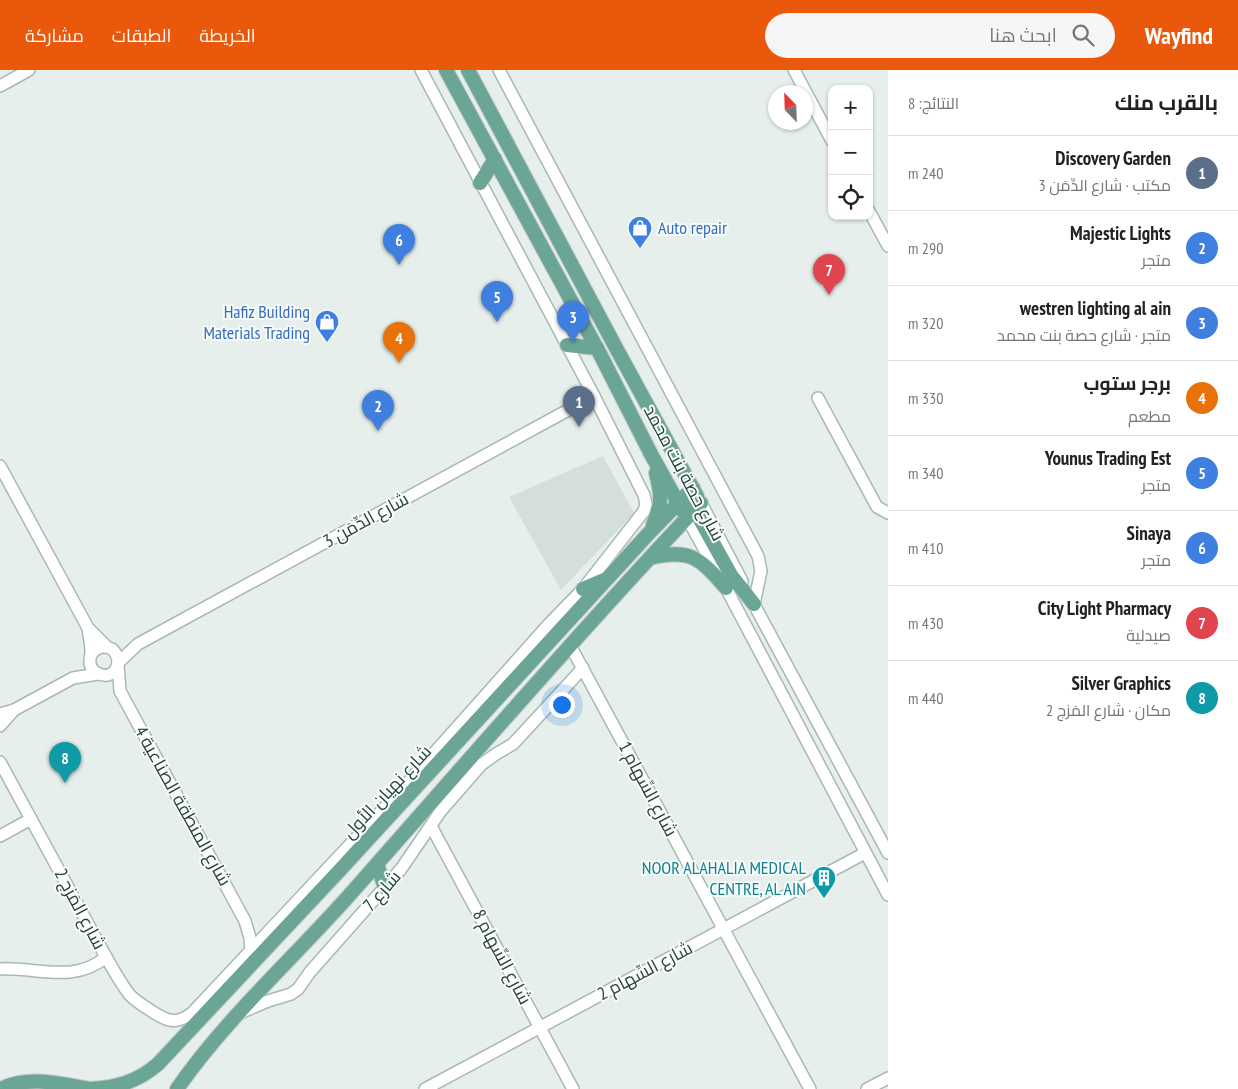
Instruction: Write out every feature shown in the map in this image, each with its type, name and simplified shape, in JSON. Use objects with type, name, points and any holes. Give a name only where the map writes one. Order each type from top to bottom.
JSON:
[{"type":"main road","name":"شارع حصة بنت محمد","points":[[446,70],[597,348],[652,456],[686,496]]},
{"type":"main road","name":"شارع حصة بنت محمد","points":[[468,70],[615,346],[694,511]]},
{"type":"main road","points":[[480,183],[495,159]]},
{"type":"main road","points":[[566,345],[597,348]]},
{"type":"main road","points":[[626,404],[636,411],[644,421],[686,496],[687,505],[694,511],[731,576],[754,604]]},
{"type":"main road","points":[[650,532],[659,509],[661,497],[652,456]]},
{"type":"main road","name":"شارع نهيان الأول","points":[[0,1079],[89,1089],[114,1087],[137,1079],[158,1064],[339,871],[650,532],[686,496]]},
{"type":"main road","points":[[177,1089],[200,1058],[240,1013],[377,864],[694,511]]},
{"type":"main road","points":[[650,558],[677,554],[690,556],[701,562],[726,588]]},
{"type":"main road","points":[[583,589],[607,579]]},
{"type":"main road","points":[[377,864],[385,888]]},
{"type":"main road","points":[[175,1047],[190,1015]]},
{"type":"main road","points":[[1,1089],[13,1083],[27,1081]]},
{"type":"street","points":[[0,86],[29,70]]},
{"type":"street","points":[[190,1015],[402,789],[549,624],[583,589],[642,514],[646,504],[644,495],[594,396],[421,70]]},
{"type":"street","points":[[499,70],[758,556],[761,571],[754,604],[888,853]]},
{"type":"street","points":[[794,70],[828,134]]},
{"type":"street","points":[[873,218],[888,246]]},
{"type":"street","name":"شارع الدِّمَن 3","points":[[108,647],[124,647],[138,644],[594,396]]},
{"type":"street","points":[[818,398],[877,507],[888,513]]},
{"type":"street","points":[[0,466],[88,628],[117,654],[118,664],[111,674],[74,678],[14,710],[0,714]]},
{"type":"street","name":"شارع حصة بنت محمد","points":[[694,511],[726,588],[888,895]]},
{"type":"street","points":[[88,628],[90,665],[99,674]]},
{"type":"street","name":"شارع الدِّمَن 3","points":[[118,664],[138,644]]},
{"type":"street","points":[[74,678],[98,648],[108,647]]},
{"type":"street","name":"شارع السِّهام 1","points":[[571,647],[810,1089]]},
{"type":"street","name":"شارع المنطقة الصناعية 4","points":[[118,664],[120,691]]},
{"type":"street","name":"شارع 7","points":[[240,1013],[291,994],[298,989],[310,972],[385,888],[411,856],[440,812],[482,764],[516,741],[583,668]]},
{"type":"street","name":"شارع المنطقة الصناعية 4","points":[[99,674],[120,691],[245,921],[251,950]]},
{"type":"street","points":[[0,726],[14,710]]},
{"type":"street","name":"شارع المَزج 2","points":[[0,762],[106,957],[125,988],[136,1000],[165,1020],[180,1020],[190,1015]]},
{"type":"street","points":[[0,836],[31,819]]},
{"type":"street","name":"شارع السِّهام 8","points":[[431,826],[573,1089]]},
{"type":"street","name":"شارع السِّهام 2","points":[[425,1089],[865,852]]},
{"type":"street","points":[[245,921],[256,928],[274,925]]},
{"type":"street","points":[[0,969],[74,973],[95,965],[106,957]]},
{"type":"street","points":[[868,1089],[888,1078]]},
{"type":"shaded area","points":[[603,456],[634,513],[561,590],[509,497]]},
{"type":"place","name":"Auto repair","points":[[640,249]]},
{"type":"place","name":"Sinaya","points":[[399,265]]},
{"type":"place","name":"City Light Pharmacy","points":[[829,295]]},
{"type":"place","name":"Younus Trading Est","points":[[497,322]]},
{"type":"place","name":"westren lighting al ain","points":[[573,342]]},
{"type":"place","name":"Hafiz Building Materials Trading","points":[[327,343]]},
{"type":"place","name":"برجر ستوب","points":[[399,363]]},
{"type":"place","name":"Discovery Garden","points":[[579,427]]},
{"type":"place","name":"Majestic Lights","points":[[378,431]]},
{"type":"place","name":"Silver Graphics","points":[[65,783]]},
{"type":"place","name":"NOOR ALAHALIA MEDICAL CENTRE, AL AIN","points":[[824,899]]}]
